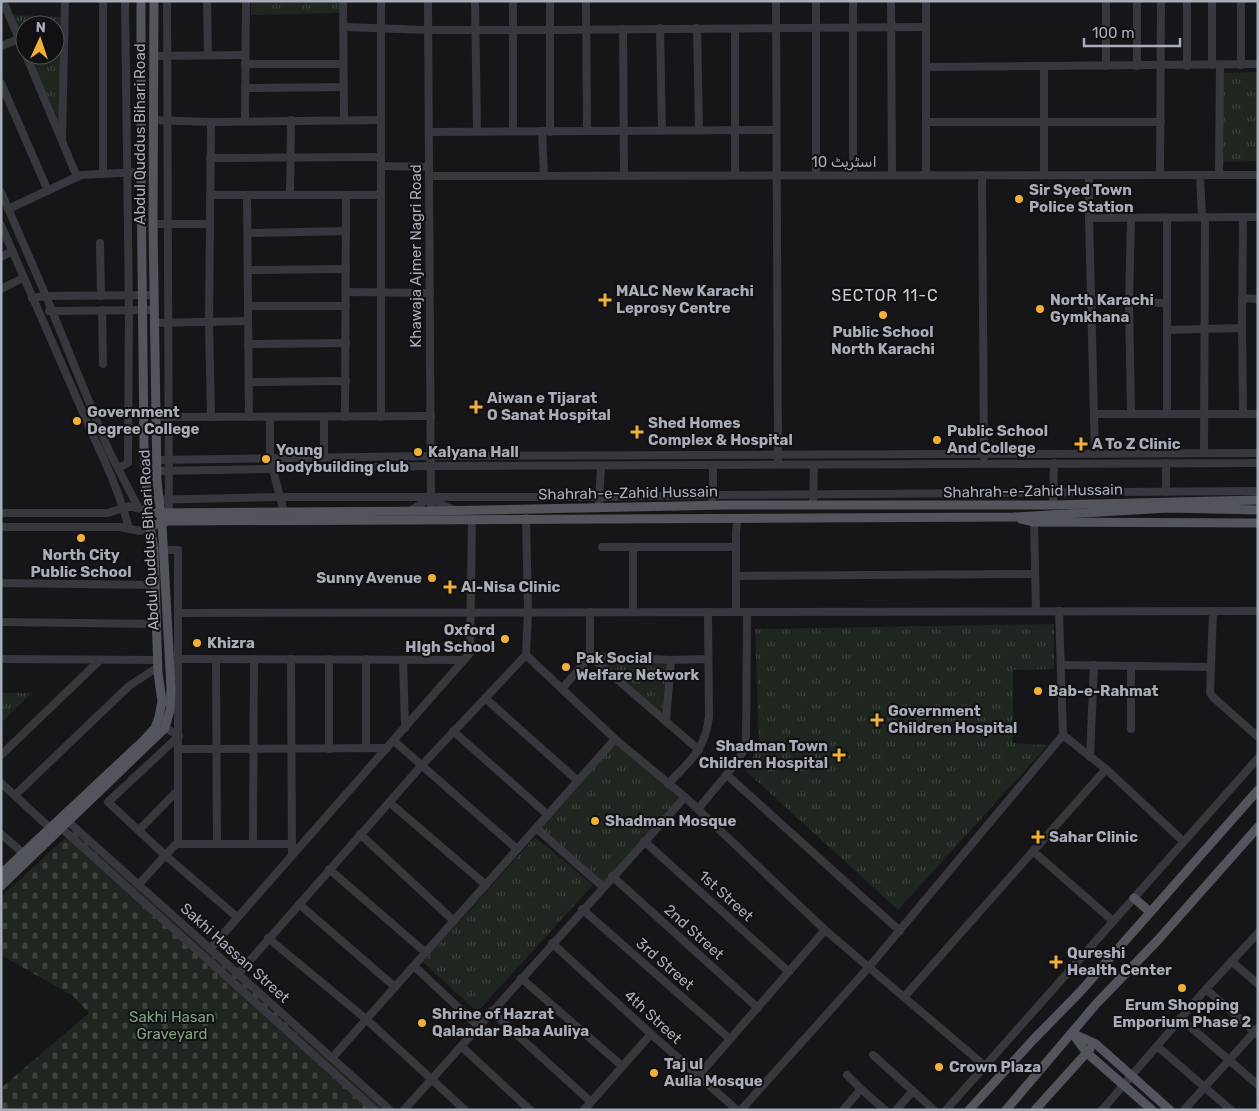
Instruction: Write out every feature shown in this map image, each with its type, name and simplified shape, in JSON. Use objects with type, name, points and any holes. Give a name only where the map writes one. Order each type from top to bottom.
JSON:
[{"type":"main road","name":"Abdul Quddus Bihari Road","points":[[141,1],[144,446],[148,513],[154,550],[158,663],[162,701],[161,725]]},
{"type":"main road","name":"Abdul Quddus Bihari Road","points":[[154,1],[154,323],[157,471],[164,499],[163,550],[171,689],[170,710],[161,725]]},
{"type":"main road","name":"Shahrah-e-Zahid Hussain","points":[[150,526],[165,518],[284,512],[431,512],[599,502],[710,505],[1053,505],[1258,500]]},
{"type":"main road","points":[[726,505],[726,518]]},
{"type":"main road","points":[[1014,517],[1168,508],[1258,510]]},
{"type":"main road","name":"Shahrah-e-Zahid Hussain","points":[[148,513],[165,518],[1014,517]]},
{"type":"main road","points":[[1014,517],[1034,522],[1258,523]]},
{"type":"main road","points":[[1,886],[60,824],[161,725]]},
{"type":"main road","points":[[969,1110],[1080,992],[1258,790]]},
{"type":"main road","points":[[1244,806],[1258,796]]},
{"type":"main road","points":[[1,874],[60,824]]},
{"type":"main road","points":[[1006,1110],[1097,1003],[1158,940],[1258,827]]},
{"type":"main road","points":[[1134,898],[1150,912]]},
{"type":"main road","points":[[1072,1033],[1096,1044],[1170,1110]]},
{"type":"main road","points":[[1072,1033],[1087,1053],[1152,1110]]},
{"type":"main road","points":[[1035,1110],[1096,1044]]},
{"type":"street","points":[[2,1],[15,30]]},
{"type":"street","points":[[62,140],[65,1]]},
{"type":"street","points":[[103,174],[104,1]]},
{"type":"street","points":[[118,468],[128,463],[125,1]]},
{"type":"street","points":[[164,499],[169,471],[166,1]]},
{"type":"street","points":[[208,1],[208,55]]},
{"type":"street","points":[[245,120],[246,1]]},
{"type":"street","points":[[343,1],[344,119]]},
{"type":"street","points":[[381,1],[382,417]]},
{"type":"street","name":"Khawaja Ajmer Nagri Road","points":[[428,1],[431,512]]},
{"type":"street","points":[[475,1],[476,131]]},
{"type":"street","points":[[513,1],[513,131]]},
{"type":"street","points":[[544,176],[551,30],[550,1]]},
{"type":"street","points":[[586,1],[587,131]]},
{"type":"street","points":[[776,1],[778,466]]},
{"type":"street","points":[[816,1],[816,175]]},
{"type":"street","points":[[853,1],[853,175]]},
{"type":"street","points":[[891,1],[892,175]]},
{"type":"street","points":[[926,1],[926,175]]},
{"type":"street","points":[[1106,1],[1106,66]]},
{"type":"street","points":[[1137,1],[1137,66]]},
{"type":"street","points":[[1160,175],[1162,1]]},
{"type":"street","points":[[1187,1],[1187,66]]},
{"type":"street","points":[[1212,1],[1219,175]]},
{"type":"street","points":[[1240,65],[1241,1]]},
{"type":"street","points":[[343,27],[428,30],[926,27]]},
{"type":"street","points":[[660,28],[662,130]]},
{"type":"street","points":[[697,28],[699,130]]},
{"type":"street","points":[[735,28],[735,175]]},
{"type":"street","points":[[623,29],[624,176]]},
{"type":"street","points":[[1,46],[15,41]]},
{"type":"street","points":[[154,56],[246,55]]},
{"type":"street","points":[[245,64],[343,64]]},
{"type":"street","points":[[926,67],[1258,64]]},
{"type":"street","points":[[31,65],[77,177]]},
{"type":"street","points":[[1044,66],[1044,175]]},
{"type":"street","points":[[1,83],[48,191]]},
{"type":"street","points":[[245,88],[343,87]]},
{"type":"street","points":[[154,120],[211,122],[245,120],[381,120]]},
{"type":"street","points":[[290,195],[291,120]]},
{"type":"street","points":[[211,122],[211,416]]},
{"type":"street","points":[[926,122],[1161,122]]},
{"type":"street","points":[[429,132],[776,130]]},
{"type":"street","points":[[210,158],[291,156],[381,157]]},
{"type":"street","points":[[381,166],[429,167]]},
{"type":"street","points":[[8,209],[77,177],[141,172]]},
{"type":"street","points":[[982,175],[984,464]]},
{"type":"street","points":[[1089,175],[1096,454]]},
{"type":"street","points":[[1200,175],[1204,217],[1204,453]]},
{"type":"street","name":"اسٹریٹ 10","points":[[430,176],[1258,175]]},
{"type":"street","points":[[1,192],[109,450],[138,507]]},
{"type":"street","points":[[210,194],[381,195]]},
{"type":"street","points":[[247,195],[249,417]]},
{"type":"street","points":[[345,417],[346,195]]},
{"type":"street","points":[[1243,414],[1242,298],[1244,217]]},
{"type":"street","points":[[1089,218],[1258,217]]},
{"type":"street","points":[[1131,218],[1129,302],[1131,414]]},
{"type":"street","points":[[1167,218],[1167,414]]},
{"type":"street","points":[[154,224],[210,224]]},
{"type":"street","points":[[1,225],[111,474],[124,508],[128,529]]},
{"type":"street","points":[[248,233],[346,232]]},
{"type":"street","points":[[100,243],[101,296]]},
{"type":"street","points":[[1,257],[12,251]]},
{"type":"street","points":[[248,270],[346,269]]},
{"type":"street","points":[[1,289],[24,278]]},
{"type":"street","points":[[346,292],[430,293]]},
{"type":"street","points":[[32,298],[46,296],[154,295]]},
{"type":"street","points":[[1242,298],[1258,299]]},
{"type":"street","points":[[1092,301],[1167,303]]},
{"type":"street","points":[[248,306],[346,306]]},
{"type":"street","points":[[40,312],[52,310],[154,310]]},
{"type":"street","points":[[102,310],[103,364]]},
{"type":"street","points":[[154,323],[248,321]]},
{"type":"street","points":[[1167,330],[1242,328]]},
{"type":"street","points":[[248,344],[346,343]]},
{"type":"street","points":[[249,382],[346,381]]},
{"type":"street","points":[[1095,414],[1258,414]]},
{"type":"street","points":[[156,416],[431,416]]},
{"type":"street","points":[[270,417],[270,459],[284,512]]},
{"type":"street","points":[[324,417],[324,458]]},
{"type":"street","points":[[157,460],[431,456],[1258,452]]},
{"type":"street","points":[[1053,505],[1054,463]]},
{"type":"street","points":[[157,471],[432,466],[1258,463]]},
{"type":"street","points":[[1166,464],[1166,492]]},
{"type":"street","points":[[710,505],[714,494],[713,465]]},
{"type":"street","points":[[599,502],[601,466]]},
{"type":"street","points":[[813,505],[814,466]]},
{"type":"street","points":[[147,500],[281,496],[431,497],[599,502],[714,494],[1258,491]]},
{"type":"street","points":[[431,497],[440,504],[455,511],[485,518]]},
{"type":"street","points":[[396,519],[410,512],[431,497]]},
{"type":"street","points":[[1,513],[108,513],[129,506],[138,507],[148,513]]},
{"type":"street","points":[[238,974],[422,765],[526,655],[528,612],[526,518]]},
{"type":"street","points":[[736,612],[737,518]]},
{"type":"street","points":[[210,949],[470,653],[472,519]]},
{"type":"street","points":[[1034,522],[1036,611]]},
{"type":"street","name":"Shahrah-e-Zahid Hussain","points":[[1,527],[120,527],[140,531],[150,526]]},
{"type":"street","points":[[602,547],[736,546]]},
{"type":"street","points":[[633,612],[634,547]]},
{"type":"street","points":[[163,550],[178,550],[178,844]]},
{"type":"street","points":[[736,576],[1035,574]]},
{"type":"street","points":[[1,583],[156,585]]},
{"type":"street","points":[[741,1110],[900,931],[1062,735],[1059,611]]},
{"type":"street","points":[[1213,611],[1212,696],[1258,737]]},
{"type":"street","points":[[179,613],[1258,611]]},
{"type":"street","points":[[562,689],[590,656],[590,612]]},
{"type":"street","points":[[668,784],[699,750],[707,731],[708,612]]},
{"type":"street","points":[[698,809],[737,762],[746,746],[747,612]]},
{"type":"street","points":[[1,622],[157,624]]},
{"type":"street","points":[[526,655],[614,738],[685,797],[826,930],[985,1066]]},
{"type":"street","points":[[590,656],[671,660],[708,659]]},
{"type":"street","points":[[590,656],[699,750]]},
{"type":"street","points":[[179,659],[464,660]]},
{"type":"street","points":[[216,659],[217,844]]},
{"type":"street","points":[[254,659],[254,844]]},
{"type":"street","points":[[292,659],[292,855]]},
{"type":"street","points":[[329,659],[329,749]]},
{"type":"street","points":[[366,659],[366,748]]},
{"type":"street","points":[[1,660],[100,660],[158,663]]},
{"type":"street","points":[[1,755],[100,660]]},
{"type":"street","points":[[403,660],[404,728]]},
{"type":"street","points":[[666,721],[671,660]]},
{"type":"street","points":[[15,795],[129,686],[158,663]]},
{"type":"street","points":[[1061,665],[1211,666]]},
{"type":"street","points":[[1090,757],[1094,665]]},
{"type":"street","points":[[1131,666],[1131,729]]},
{"type":"street","points":[[485,698],[578,781]]},
{"type":"street","points":[[161,725],[178,736]]},
{"type":"street","points":[[453,731],[548,814]]},
{"type":"street","points":[[1062,735],[1106,769],[1183,841]]},
{"type":"street","points":[[178,736],[108,802],[165,855],[238,917]]},
{"type":"street","points":[[332,1058],[614,738]]},
{"type":"street","points":[[394,741],[517,849]]},
{"type":"street","points":[[178,749],[387,748]]},
{"type":"street","points":[[946,1110],[1258,758]]},
{"type":"street","points":[[904,997],[1106,769]]},
{"type":"street","points":[[727,775],[900,931]]},
{"type":"street","points":[[1,783],[15,795],[60,824]]},
{"type":"street","points":[[138,830],[178,790]]},
{"type":"street","points":[[404,1110],[582,909],[685,797]]},
{"type":"street","points":[[389,802],[486,885]]},
{"type":"street","name":"Sakhi Hassan Street","points":[[60,824],[138,884],[390,1110]]},
{"type":"street","name":"Sakhi Hassan Street","points":[[60,824],[375,1110]]},
{"type":"street","points":[[536,828],[603,887]]},
{"type":"street","points":[[1,834],[23,854]]},
{"type":"street","points":[[360,834],[454,921]]},
{"type":"street","name":"1st Street","points":[[644,841],[789,972]]},
{"type":"street","points":[[138,884],[178,844],[292,844]]},
{"type":"street","points":[[1034,852],[1113,922]]},
{"type":"street","points":[[329,869],[426,953]]},
{"type":"street","name":"2nd Street","points":[[612,876],[758,1008]]},
{"type":"street","points":[[299,904],[395,987]]},
{"type":"street","name":"3rd Street","points":[[582,909],[730,1039]]},
{"type":"street","points":[[1102,1110],[1180,1018],[1258,933],[1255,932],[1258,928]]},
{"type":"street","points":[[698,1076],[826,930]]},
{"type":"street","points":[[268,938],[366,1019],[465,1110]]},
{"type":"street","name":"4th Street","points":[[552,943],[651,1034],[738,1110]]},
{"type":"street","points":[[1232,961],[1258,984]]},
{"type":"street","points":[[414,966],[478,1026]]},
{"type":"street","points":[[521,978],[622,1066]]},
{"type":"street","points":[[1184,1110],[1257,1032],[1206,989]]},
{"type":"street","points":[[491,1011],[591,1102]]},
{"type":"street","points":[[1180,1018],[1258,1085]]},
{"type":"street","points":[[584,1110],[651,1034]]},
{"type":"street","points":[[461,1046],[530,1110]]},
{"type":"street","points":[[1157,1046],[1231,1110]]},
{"type":"street","points":[[873,1055],[934,1110]]},
{"type":"street","points":[[847,1074],[885,1110]]},
{"type":"street","points":[[843,1110],[861,1089]]},
{"type":"street","points":[[896,1110],[913,1091]]},
{"type":"green space","points":[[251,1],[339,1],[339,13],[251,15]]},
{"type":"green space","points":[[33,65],[61,65],[60,129]]},
{"type":"green space","points":[[1258,72],[1258,161],[1221,162],[1224,73]]},
{"type":"green space","points":[[1054,624],[1054,669],[1013,670],[1013,743],[1048,745],[898,910],[746,771],[759,745],[755,629]]},
{"type":"green space","points":[[590,656],[671,660],[666,721]]},
{"type":"green space","points":[[1,693],[32,693],[1,723]]},
{"type":"green space","points":[[615,739],[685,797],[603,887],[536,828]]},
{"type":"green space","name":"Sakhi Hasan Graveyard","points":[[76,828],[390,1110],[1,1110],[1,1088],[89,1013],[73,996],[1,955],[1,897]]},
{"type":"green space","points":[[535,837],[593,885],[477,1012],[423,962]]},
{"type":"place","name":"Sir Syed Town Police Station","points":[[1019,199]]},
{"type":"place","name":"MALC New Karachi Leprosy Centre","points":[[605,300]]},
{"type":"place","name":"North Karachi Gymkhana","points":[[1040,309]]},
{"type":"place","name":"Public School North Karachi","points":[[883,315]]},
{"type":"place","name":"Aiwan e Tijarat O Sanat Hospital","points":[[476,407]]},
{"type":"place","name":"Government Degree College","points":[[77,421]]},
{"type":"place","name":"Shed Homes Complex & Hospital","points":[[637,432]]},
{"type":"place","name":"Public School And College","points":[[937,440]]},
{"type":"place","name":"A To Z Clinic","points":[[1081,444]]},
{"type":"place","name":"Kalyana Hall","points":[[418,452]]},
{"type":"place","name":"Young bodybuilding club","points":[[266,459]]},
{"type":"place","name":"North City Public School","points":[[81,538]]},
{"type":"place","name":"Sunny Avenue","points":[[432,578]]},
{"type":"place","name":"Al-Nisa Clinic","points":[[450,587]]},
{"type":"place","name":"Oxford HIgh School","points":[[505,639]]},
{"type":"place","name":"Khizra","points":[[197,643]]},
{"type":"place","name":"Pak Social Welfare Network","points":[[566,667]]},
{"type":"place","name":"Bab-e-Rahmat","points":[[1038,691]]},
{"type":"place","name":"Government Children Hospital","points":[[877,720]]},
{"type":"place","name":"Shadman Town Children Hospital","points":[[839,755]]},
{"type":"place","name":"Shadman Mosque","points":[[595,821]]},
{"type":"place","name":"Sahar Clinic","points":[[1038,837]]},
{"type":"place","name":"Qureshi Health Center","points":[[1056,962]]},
{"type":"place","name":"Erum Shopping Emporium Phase 2","points":[[1182,988]]},
{"type":"place","name":"Shrine of Hazrat Qalandar Baba Auliya","points":[[422,1023]]},
{"type":"place","name":"Crown Plaza","points":[[939,1067]]},
{"type":"place","name":"Taj ul Aulia Mosque","points":[[654,1073]]},
{"type":"district","name":"SECTOR 11-C","points":[[885,295]]}]
